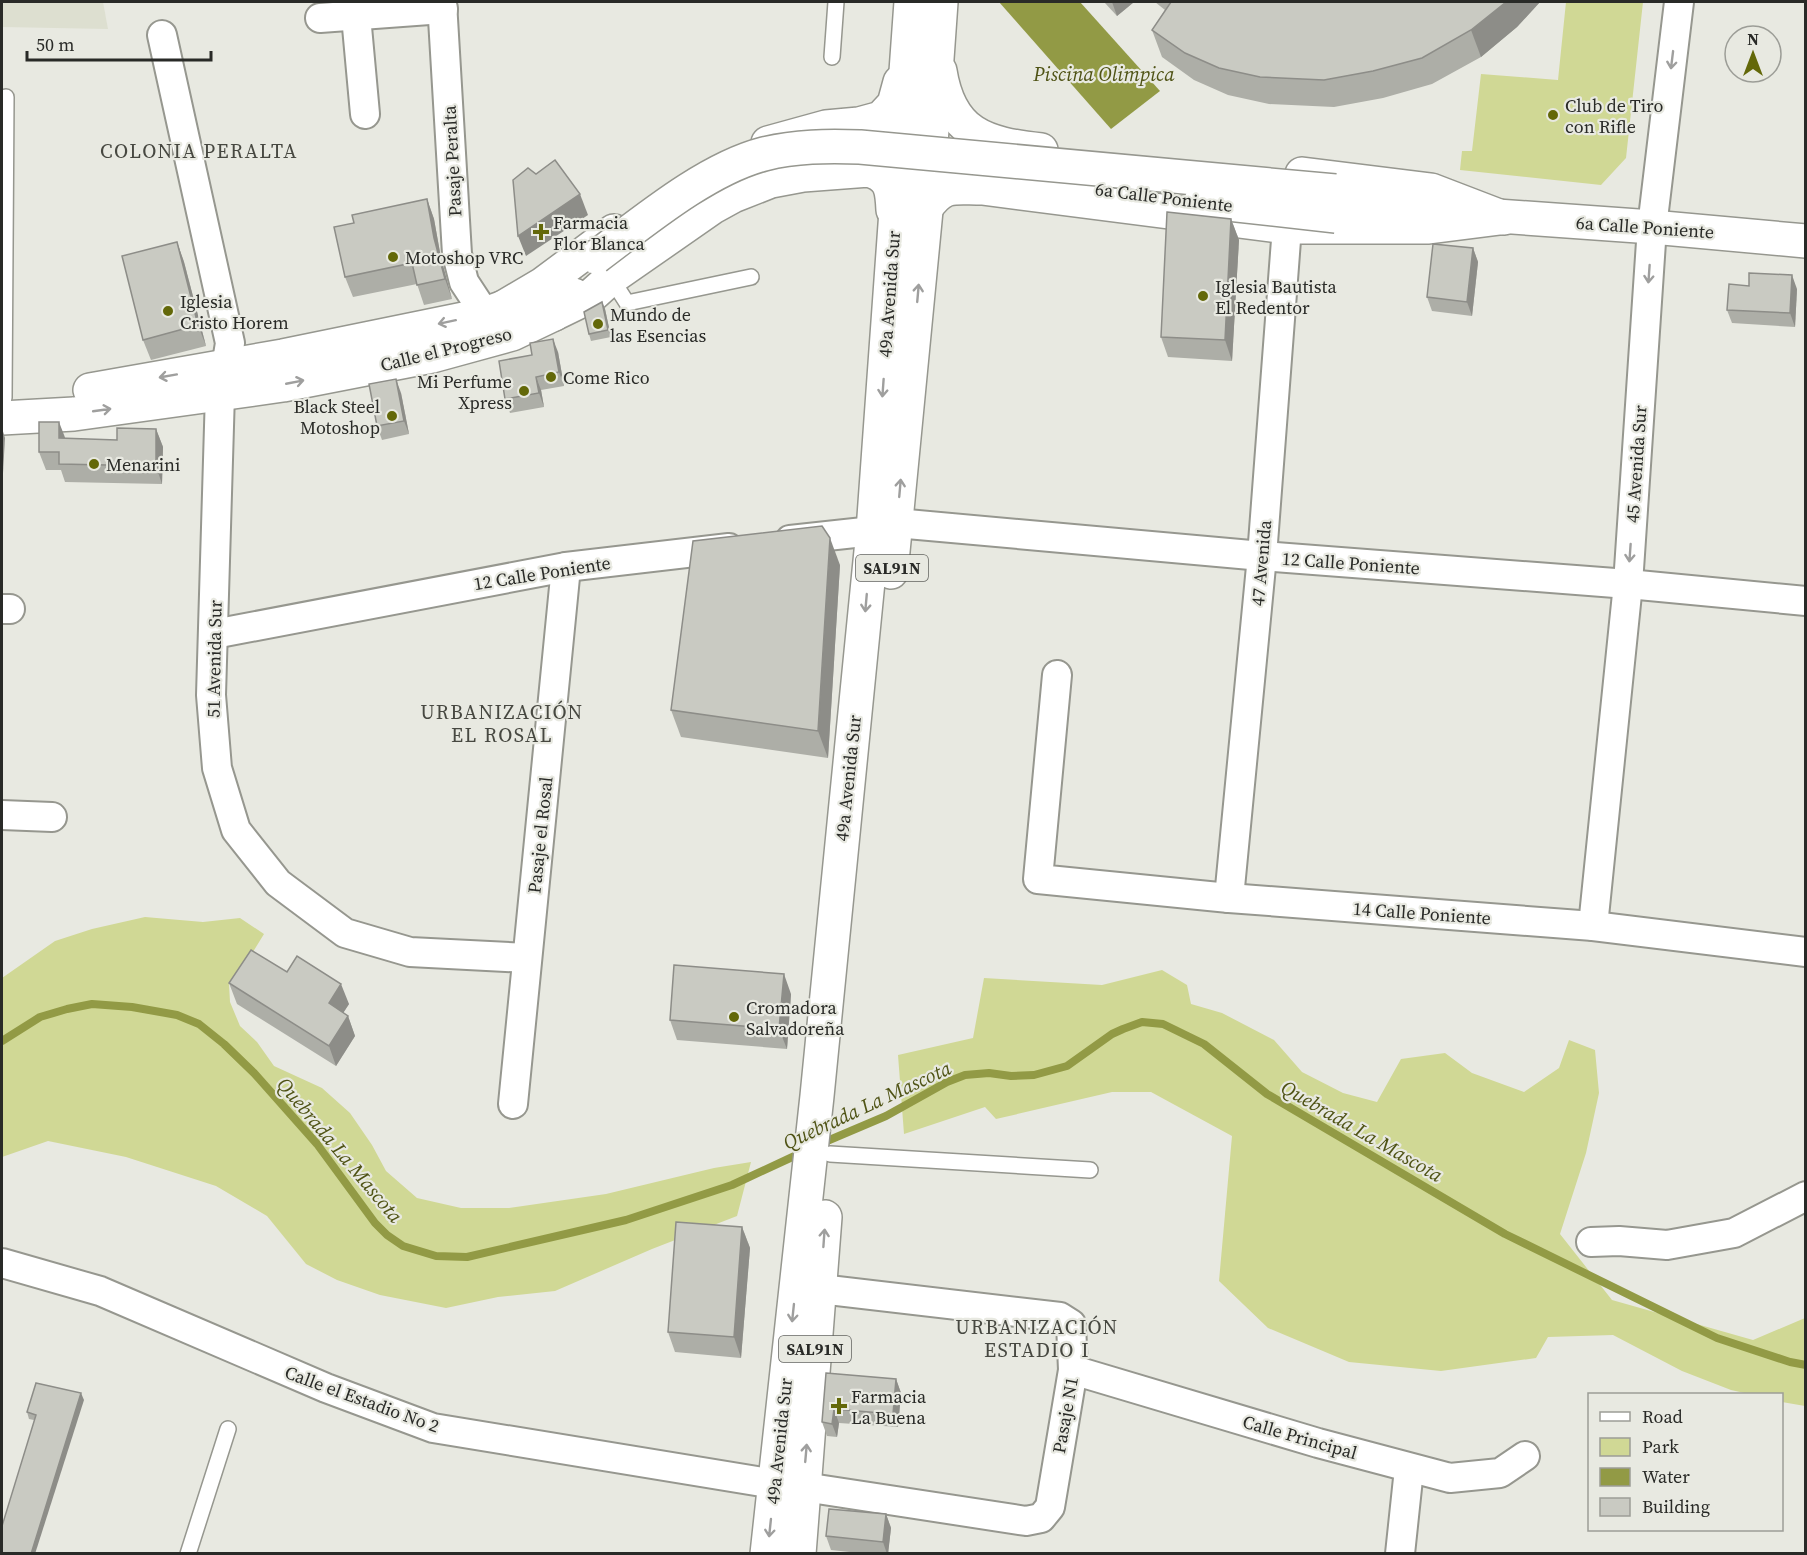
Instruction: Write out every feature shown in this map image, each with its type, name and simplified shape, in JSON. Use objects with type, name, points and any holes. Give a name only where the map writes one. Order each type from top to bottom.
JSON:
[{"type":"main road","name":"49a Avenida Sur","points":[[767,1554],[789,1485],[820,1289],[826,1093],[884,527],[926,208],[922,52],[911,2]]},
{"type":"main road","name":"49a Avenida Sur","points":[[884,527],[894,229],[922,52],[941,2]]},
{"type":"main road","points":[[495,310],[543,284],[635,214],[670,190],[707,170],[780,138],[826,127],[859,124],[881,118],[894,104],[922,52],[942,83],[949,105],[964,125],[978,137],[1007,146],[1338,178],[1431,190],[1504,218]]},
{"type":"main road","points":[[848,170],[863,162],[870,146],[865,130],[859,124]]},
{"type":"main road","points":[[978,137],[964,150],[962,168],[966,177],[982,188]]},
{"type":"main road","name":"Calle el Progreso","points":[[223,379],[283,385],[432,356],[512,334],[554,314],[685,193],[715,175],[761,155],[804,147],[829,146],[916,160]]},
{"type":"main road","name":"6a Calle Poniente","points":[[916,160],[1336,204],[1652,227],[1806,241]]},
{"type":"main road","points":[[604,268],[733,196],[771,182],[803,175],[848,170],[869,170],[879,174],[888,182],[892,191],[894,229]]},
{"type":"main road","points":[[926,208],[941,190],[982,188],[1287,227],[1429,227],[1504,218]]},
{"type":"main road","name":"Calle el Progreso","points":[[2,405],[69,393],[223,379],[495,310],[531,297],[554,285],[604,268]]},
{"type":"main road","name":"49a Avenida Sur","points":[[799,1554],[789,1485],[823,1157]]},
{"type":"street","name":"45 Avenida Sur","points":[[1593,926],[1628,584],[1652,227],[1678,2]]},
{"type":"street","points":[[320,18],[357,16],[442,5]]},
{"type":"street","name":"Pasaje Peralta","points":[[442,5],[457,254],[464,282],[495,310]]},
{"type":"street","points":[[357,16],[365,114]]},
{"type":"street","name":"51 Avenida Sur","points":[[162,35],[230,343],[223,379],[211,695],[217,768],[236,830],[278,883],[345,933],[410,952],[527,958]]},
{"type":"street","name":"47 Avenida","points":[[1229,898],[1262,556],[1287,227]]},
{"type":"street","name":"12 Calle Poniente","points":[[214,634],[566,567],[884,527],[1628,584],[1806,601]]},
{"type":"street","name":"Pasaje el Rosal","points":[[513,1104],[566,567]]},
{"type":"street","name":"14 Calle Poniente","points":[[1058,675],[1038,879],[1229,898],[1593,926],[1806,952]]},
{"type":"street","points":[[2,815],[52,817]]},
{"type":"street","points":[[1591,1242],[1619,1241],[1667,1245],[1734,1233],[1806,1196]]},
{"type":"street","name":"Calle el Estadio No 2","points":[[2,1263],[100,1291],[326,1388],[433,1428],[789,1485]]},
{"type":"street","name":"Pasaje N1","points":[[789,1485],[1026,1521],[1041,1518],[1050,1507],[1073,1370],[1071,1324],[1060,1317],[820,1289]]},
{"type":"street","name":"Calle Principal","points":[[1073,1370],[1450,1478],[1500,1473],[1525,1456]]},
{"type":"street","points":[[1400,1554],[1409,1468]]},
{"type":"lane","points":[[832,57],[836,2]]},
{"type":"lane","points":[[2,405],[6,97]]},
{"type":"lane","points":[[604,268],[627,303],[751,277]]},
{"type":"lane","points":[[823,1157],[1090,1170]]},
{"type":"lane","points":[[188,1554],[228,1430]]},
{"type":"shaded area","points":[[2,2],[103,2],[108,29],[2,27]]},
{"type":"green space","name":"Club de Tiro con Rifle","points":[[1566,2],[1643,2],[1626,158],[1601,185],[1460,170],[1462,151],[1472,151],[1481,74],[1558,80]]},
{"type":"green space","points":[[145,917],[203,922],[240,918],[264,934],[248,960],[229,984],[230,1002],[240,1026],[257,1042],[274,1066],[322,1088],[350,1113],[372,1145],[386,1171],[417,1198],[461,1208],[509,1208],[606,1194],[714,1168],[751,1162],[737,1216],[652,1249],[555,1291],[498,1297],[446,1308],[380,1295],[337,1280],[306,1264],[267,1216],[216,1186],[126,1157],[48,1141],[2,1157],[2,978],[55,941],[92,929]]},
{"type":"green space","points":[[1162,970],[1187,985],[1191,1004],[1222,1013],[1274,1040],[1302,1072],[1343,1093],[1377,1102],[1401,1059],[1445,1053],[1472,1073],[1524,1092],[1559,1068],[1569,1040],[1595,1050],[1599,1093],[1586,1153],[1560,1234],[1612,1300],[1753,1340],[1805,1318],[1805,1406],[1783,1402],[1783,1393],[1744,1393],[1731,1390],[1682,1371],[1613,1335],[1548,1337],[1536,1358],[1441,1371],[1349,1362],[1268,1328],[1219,1281],[1232,1136],[1151,1092],[1112,1092],[996,1119],[985,1107],[904,1134],[898,1055],[973,1038],[984,978],[1102,985]]},
{"type":"water","name":"Piscina Olimpica","points":[[999,2],[1080,2],[1160,91],[1111,129]]},
{"type":"building","points":[[1171,2],[1506,2],[1471,30],[1422,58],[1373,71],[1324,80],[1260,77],[1219,68],[1185,53],[1152,30]]},
{"type":"building","points":[[555,160],[580,194],[518,236],[513,180],[528,168],[536,174]]},
{"type":"building","name":"Motoshop VRC","points":[[427,199],[445,279],[417,285],[412,263],[345,277],[334,227],[354,223],[352,215]]},
{"type":"building","name":"Iglesia Bautista El Redentor","points":[[1167,212],[1231,219],[1225,340],[1161,337]]},
{"type":"building","name":"Iglesia Cristo Horem","points":[[177,242],[198,325],[143,340],[122,256]]},
{"type":"building","points":[[1433,244],[1473,248],[1467,302],[1427,297]]},
{"type":"building","points":[[1749,273],[1792,275],[1790,313],[1727,310],[1729,284],[1749,286]]},
{"type":"building","name":"Mundo de las Esencias","points":[[602,302],[608,330],[589,334],[584,312]]},
{"type":"building","points":[[553,339],[559,372],[536,377],[539,393],[505,399],[499,361],[532,355],[530,343]]},
{"type":"building","name":"Black Steel Motoshop","points":[[396,379],[404,421],[377,426],[369,384]]},
{"type":"building","points":[[39,422],[59,422],[59,438],[117,440],[117,428],[156,429],[156,466],[59,464],[59,452],[39,452]]},
{"type":"building","points":[[822,526],[830,538],[818,731],[671,710],[693,541]]},
{"type":"building","points":[[251,950],[287,972],[297,956],[341,984],[329,1003],[348,1016],[329,1046],[229,983]]},
{"type":"building","points":[[674,965],[784,974],[779,1029],[670,1020]]},
{"type":"building","points":[[676,1222],[742,1227],[734,1337],[668,1332]]},
{"type":"building","points":[[826,1373],[896,1379],[893,1414],[834,1409],[832,1424],[822,1422]]},
{"type":"building","points":[[36,1383],[81,1393],[31,1554],[2,1554],[2,1526],[36,1415],[27,1412]]},
{"type":"building","points":[[829,1509],[886,1514],[883,1542],[826,1536]]},
{"type":"waterway","name":"Quebrada La Mascota","points":[[2,1041],[40,1017],[92,1004],[132,1007],[177,1015],[199,1024],[254,1073],[317,1144],[375,1223],[387,1235],[403,1246],[436,1256],[467,1257],[626,1220],[732,1185],[801,1153]]},
{"type":"waterway","name":"Quebrada La Mascota","points":[[820,1144],[886,1116],[947,1082],[965,1075],[989,1073],[1011,1076],[1034,1075],[1067,1066],[1112,1034],[1123,1029],[1142,1022],[1163,1024],[1204,1044],[1267,1094],[1505,1234],[1717,1338],[1806,1365]]},
{"type":"place","name":"Club de Tiro con Rifle","points":[[1553,115]]},
{"type":"place","name":"Farmacia Flor Blanca","points":[[541,232]]},
{"type":"place","name":"Motoshop VRC","points":[[393,257]]},
{"type":"place","name":"Iglesia Bautista El Redentor","points":[[1203,296]]},
{"type":"place","name":"Iglesia Cristo Horem","points":[[168,311]]},
{"type":"place","name":"Mundo de las Esencias","points":[[598,324]]},
{"type":"place","name":"Come Rico","points":[[551,377]]},
{"type":"place","name":"Mi Perfume Xpress","points":[[524,391]]},
{"type":"place","name":"Black Steel Motoshop","points":[[392,416]]},
{"type":"place","name":"Menarini","points":[[94,464]]},
{"type":"place","name":"Cromadora Salvadoreña","points":[[734,1017]]},
{"type":"place","name":"Farmacia La Buena","points":[[839,1406]]},
{"type":"district","name":"COLONIA PERALTA","points":[[199,151]]},
{"type":"district","name":"URBANIZACIÓN EL ROSAL","points":[[502,724]]},
{"type":"district","name":"URBANIZACIÓN ESTADIO I","points":[[1037,1338]]}]
